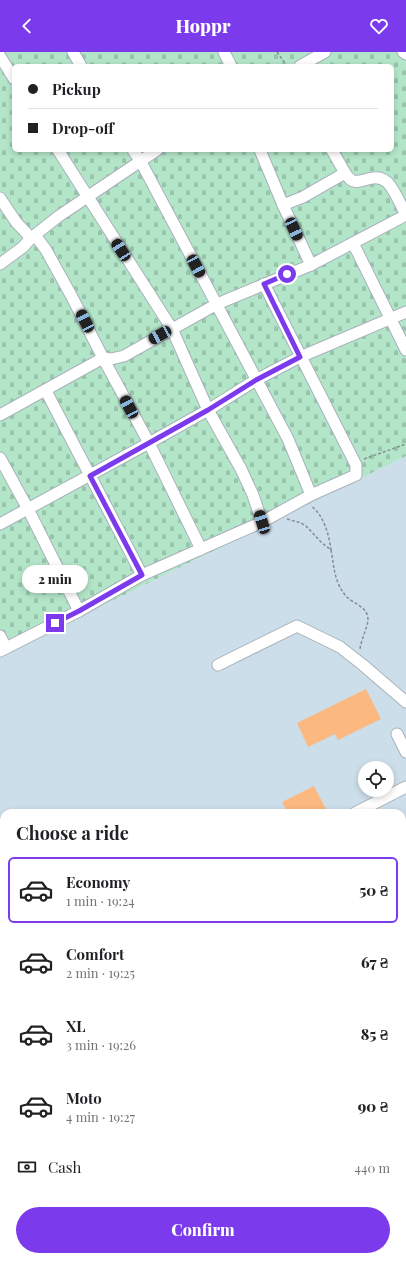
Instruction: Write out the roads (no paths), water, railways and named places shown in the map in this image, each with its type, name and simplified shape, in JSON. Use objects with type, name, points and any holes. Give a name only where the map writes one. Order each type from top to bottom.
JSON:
[{"type":"street","points":[[73,52],[80,64]]},
{"type":"street","points":[[224,52],[231,64]]},
{"type":"street","points":[[304,64],[325,52]]},
{"type":"street","points":[[0,56],[12,76]]},
{"type":"street","points":[[59,152],[172,328],[208,410],[254,495],[262,522]]},
{"type":"street","points":[[134,152],[288,438],[311,495]]},
{"type":"street","points":[[0,264],[24,247],[33,237],[59,216],[155,152]]},
{"type":"street","points":[[261,152],[283,205],[311,265]]},
{"type":"street","points":[[0,415],[103,358],[111,359],[124,356],[217,304],[311,265],[406,215],[403,201],[388,183],[381,178],[370,178],[358,182],[351,180],[345,173],[333,152]]},
{"type":"street","points":[[283,205],[303,198],[345,173]]},
{"type":"street","points":[[0,198],[16,222],[46,250],[149,443],[201,549]]},
{"type":"street","points":[[353,243],[392,319],[406,350]]},
{"type":"street","points":[[0,636],[3,649],[79,611],[142,575],[262,522],[311,495],[356,474],[356,465],[264,284]]},
{"type":"street","points":[[0,524],[90,476],[208,410],[256,380],[300,357],[406,312]]},
{"type":"street","points":[[46,390],[142,575]]},
{"type":"street","points":[[0,458],[28,509],[79,611]]},
{"type":"street","points":[[218,665],[297,626],[340,647],[360,662],[406,702]]},
{"type":"street","points":[[397,734],[406,752]]},
{"type":"street","points":[[363,809],[406,787]]}]
